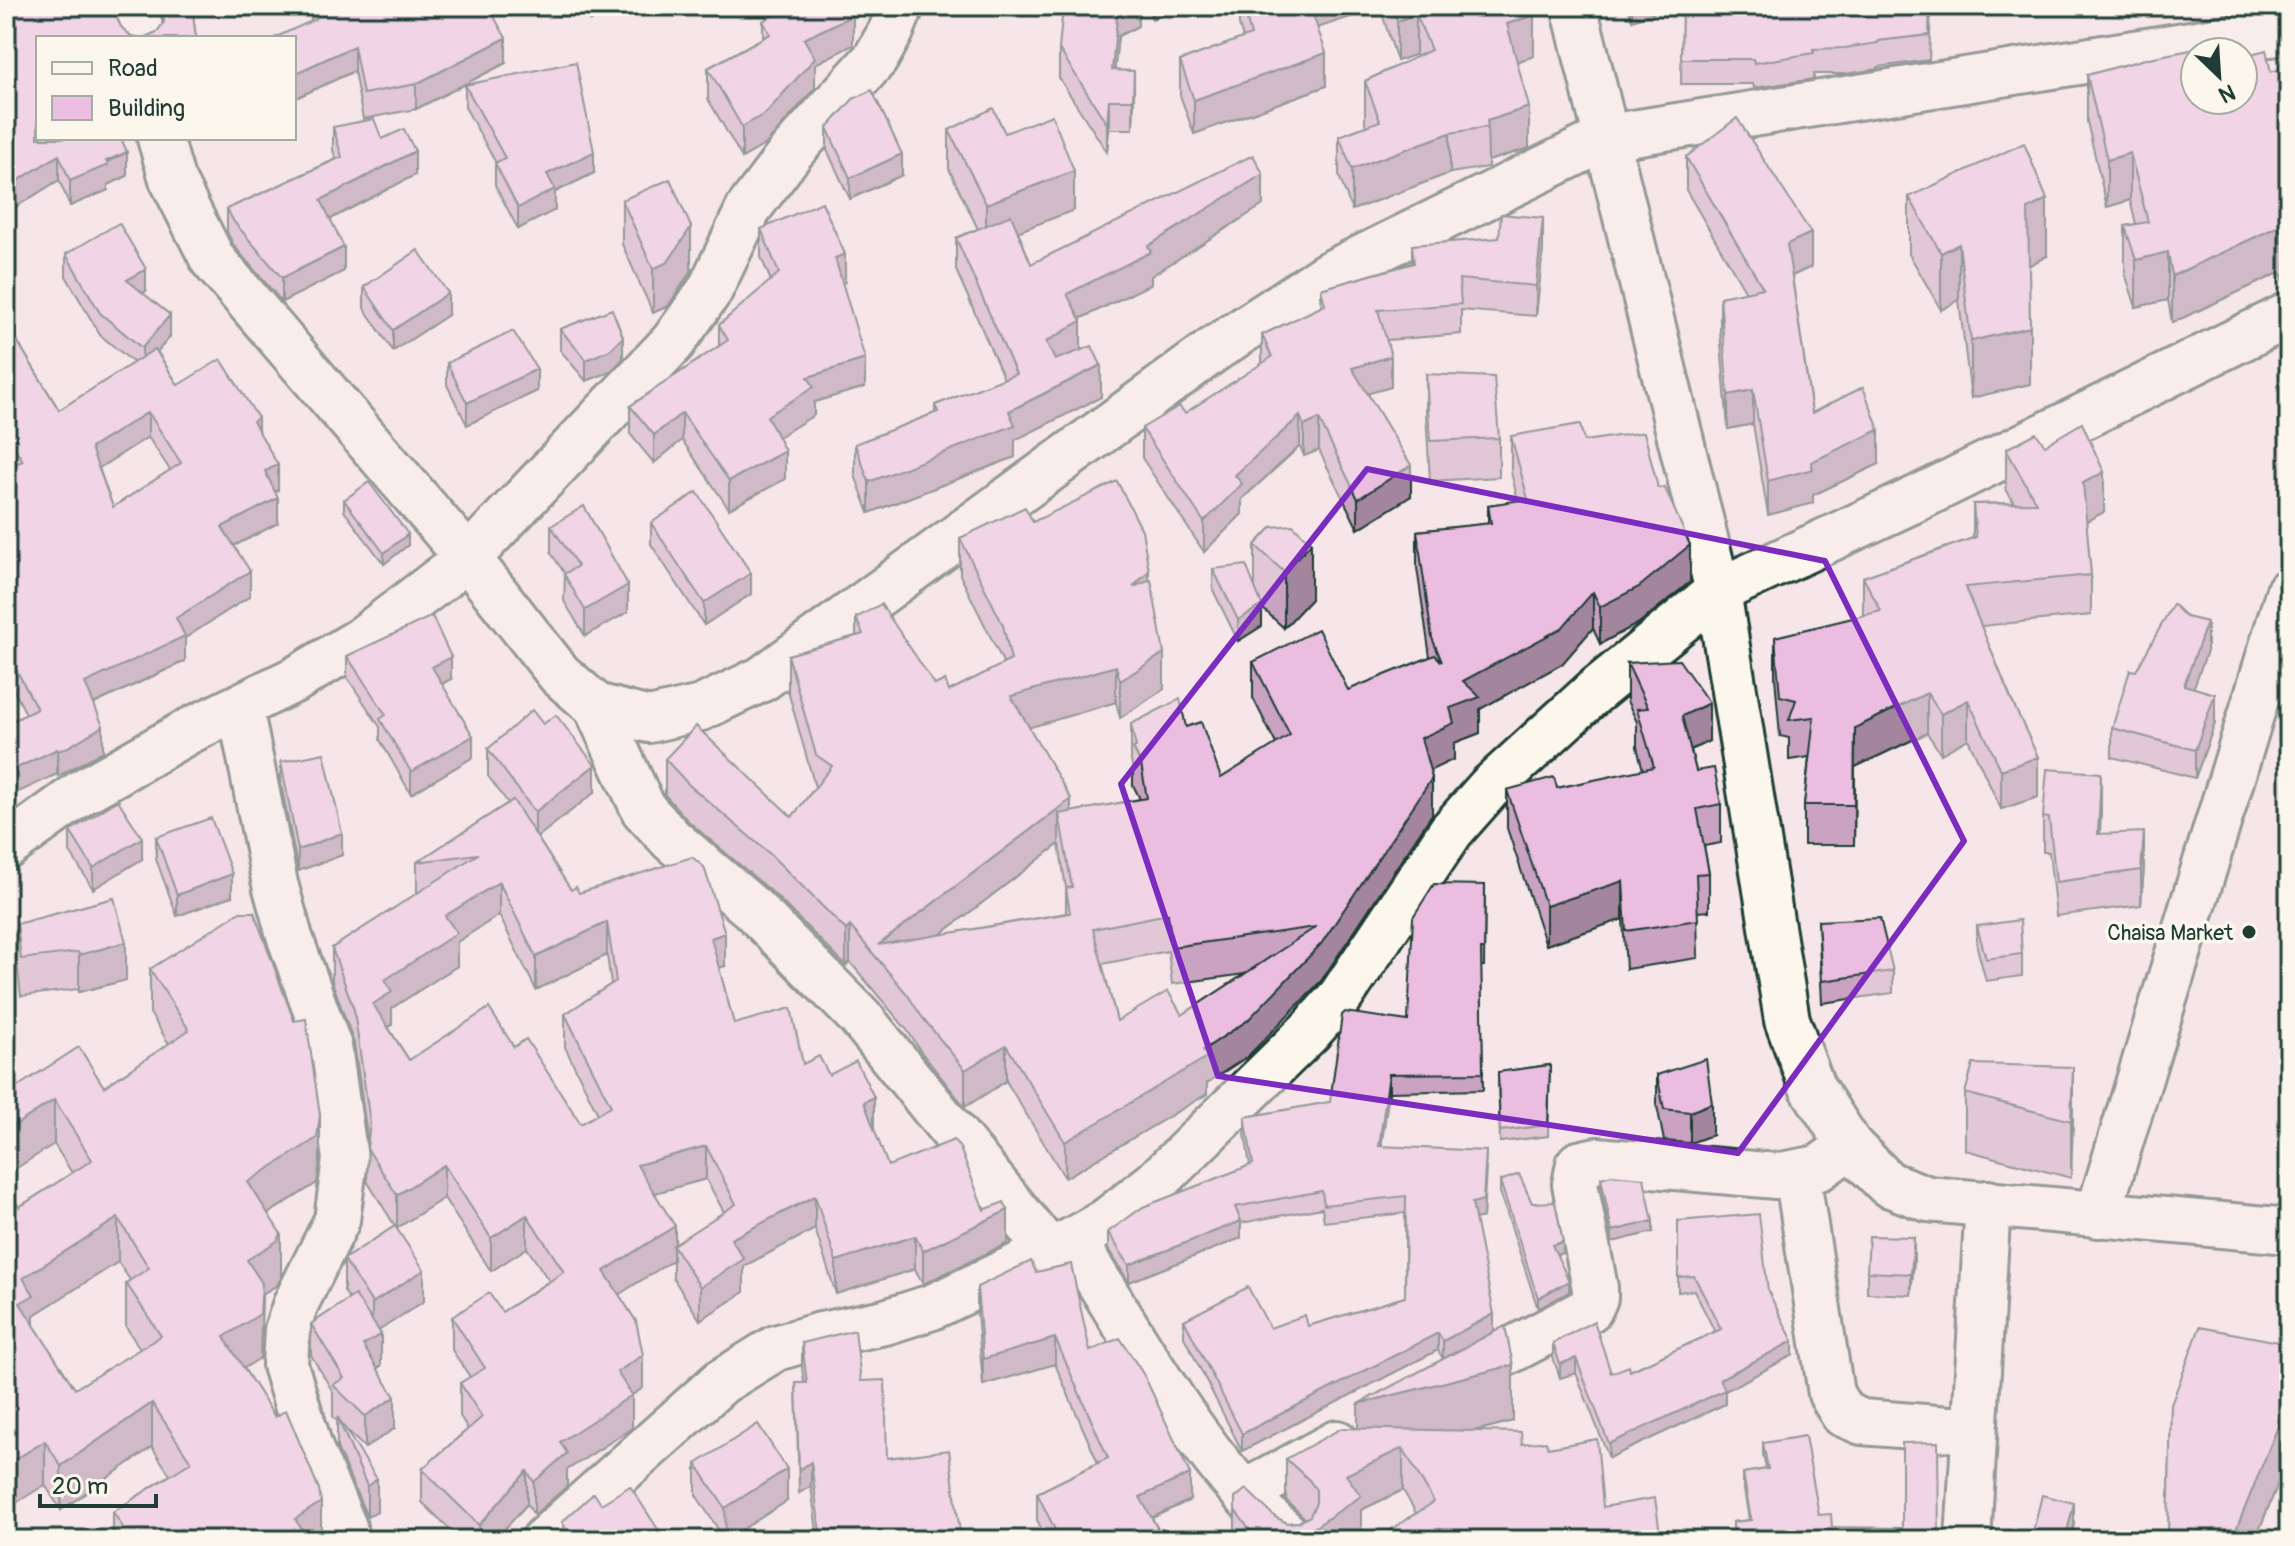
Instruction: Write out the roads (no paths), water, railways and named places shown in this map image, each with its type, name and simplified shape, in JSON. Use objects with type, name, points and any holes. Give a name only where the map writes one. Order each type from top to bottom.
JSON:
[{"type":"street","points":[[137,6],[141,36]]},
{"type":"street","points":[[6,847],[82,792],[189,731],[296,679],[361,640],[468,558],[673,342],[710,290],[749,208],[792,151],[876,58],[901,6]]},
{"type":"street","points":[[1574,6],[1718,591],[1787,1020],[1812,1087],[1850,1146],[1888,1184],[1928,1199],[2289,1231]]},
{"type":"street","points":[[596,706],[649,720],[701,708],[762,679],[1216,348],[1327,275],[1608,137],[2228,38],[2289,32]]},
{"type":"street","points":[[161,140],[172,179],[213,260],[468,558],[560,675],[596,706],[644,810],[672,840],[753,909],[860,1017],[1062,1246],[1244,1493],[1292,1540]]},
{"type":"street","points":[[544,1540],[721,1382],[776,1348],[885,1322],[932,1307],[1062,1246],[1105,1222],[1155,1183],[1310,1031],[1341,996],[1451,831],[1489,788],[1594,692],[1718,591],[1918,498],[2289,315]]},
{"type":"street","points":[[2098,1215],[2289,591]]},
{"type":"street","points":[[240,707],[275,884],[290,938],[329,1047],[345,1159],[337,1220],[296,1303],[287,1330],[285,1365],[311,1451],[344,1527],[345,1540]]},
{"type":"street","points":[[1418,1399],[1590,1309],[1595,1288],[1575,1184],[1579,1164],[1597,1160],[1776,1176],[1819,1168],[1850,1146]]},
{"type":"street","points":[[1797,1173],[1831,1394],[1843,1414],[1862,1422],[1974,1431]]},
{"type":"street","points":[[1968,1540],[1988,1203]]},
{"type":"street","points":[[1244,1493],[1378,1421]]},
{"type":"place","name":"Chaisa Market","points":[[2249,932]]}]
